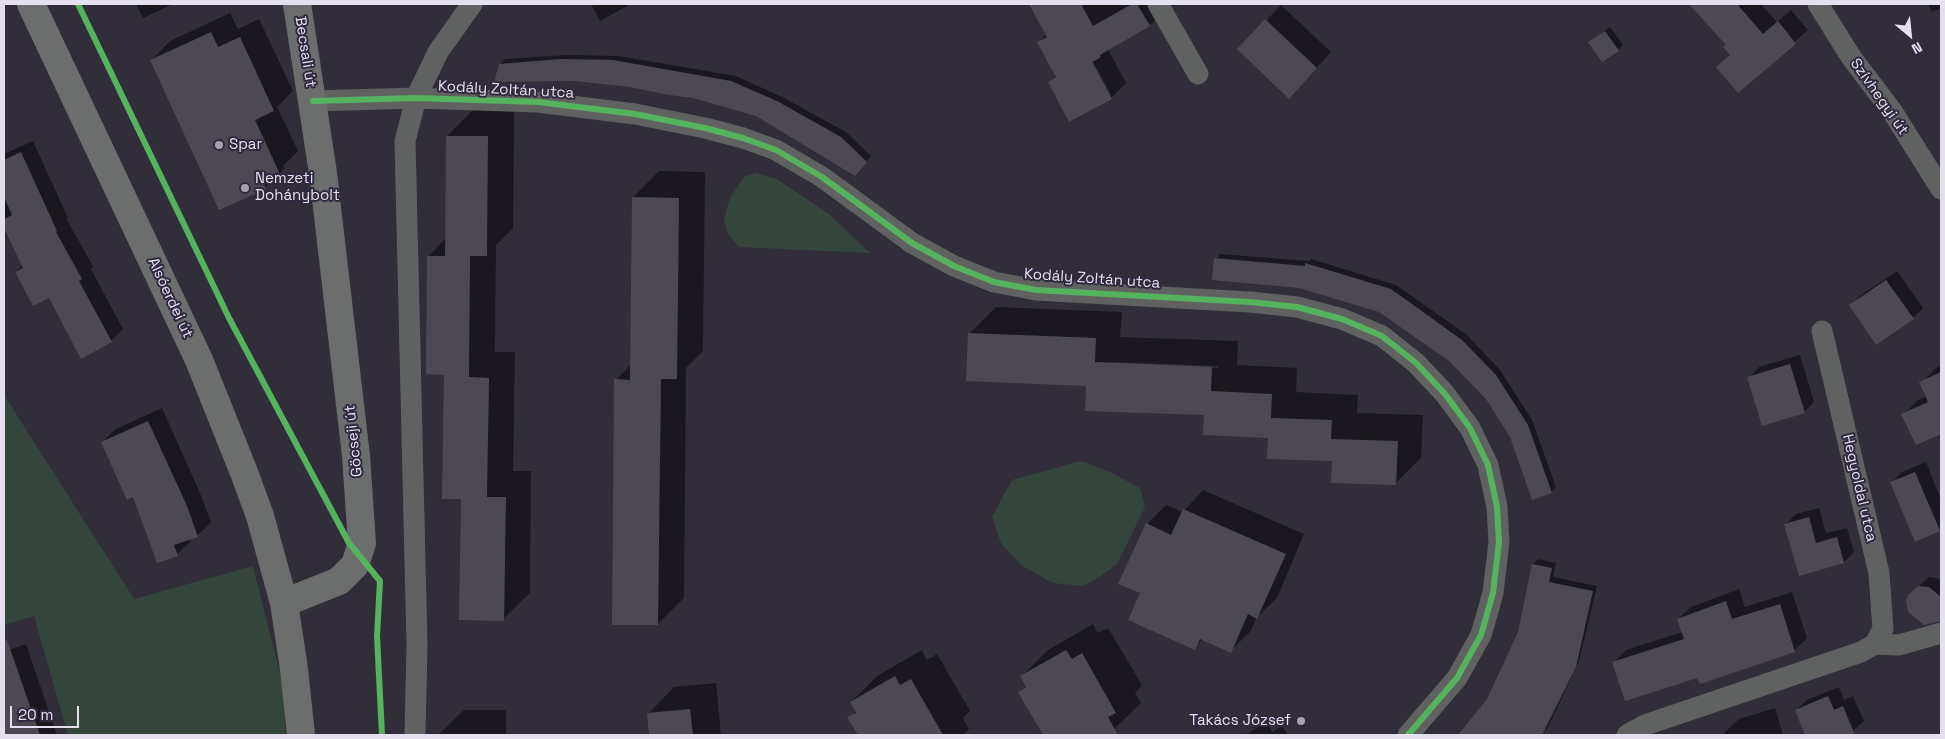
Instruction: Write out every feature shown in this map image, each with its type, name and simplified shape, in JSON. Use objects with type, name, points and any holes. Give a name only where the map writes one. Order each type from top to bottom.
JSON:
[{"type":"main road","name":"Alsóerdei út","points":[[31,4],[203,369],[260,516],[284,602]]},
{"type":"main road","name":"Becsali út","points":[[297,4],[313,101]]},
{"type":"main road","name":"Göcseji út","points":[[284,602],[339,580],[355,566],[362,543],[356,456],[313,101]]},
{"type":"main road","points":[[284,602],[301,735]]},
{"type":"street","points":[[415,735],[417,645],[405,141],[416,98],[438,52],[472,4]]},
{"type":"street","points":[[1158,4],[1198,74]]},
{"type":"street","name":"Szívhegyi út","points":[[1818,4],[1851,57],[1892,111],[1941,189]]},
{"type":"street","name":"Kodály Zoltán utca","points":[[313,101],[416,98],[538,102],[589,107],[705,128],[743,138],[776,150],[822,177],[912,243],[954,266],[994,282],[1036,290],[1250,302],[1297,308],[1342,319],[1382,336],[1416,363],[1445,394],[1470,428],[1488,465],[1497,506],[1499,542],[1494,593],[1482,635],[1457,678],[1408,735]]},
{"type":"street","name":"Hegyoldal utca","points":[[1822,331],[1879,573],[1883,629],[1875,644]]},
{"type":"street","points":[[1627,735],[1645,725],[1861,652],[1875,644],[1899,645],[1941,633]]},
{"type":"green space","points":[[756,173],[777,179],[830,215],[870,253],[739,247],[728,234],[724,222],[726,211],[730,198],[745,176]]},
{"type":"green space","points":[[4,395],[134,599],[253,566],[284,689],[285,735],[68,735],[34,616],[4,625]]},
{"type":"green space","points":[[1081,461],[1110,472],[1140,488],[1145,507],[1117,564],[1083,586],[1053,583],[1021,565],[1001,543],[992,517],[1012,480]]},
{"type":"building","points":[[1029,4],[1081,4],[1093,26],[1132,4],[1137,4],[1150,26],[1100,55],[1101,57],[1092,62],[1112,99],[1069,122],[1048,82],[1056,77],[1037,42],[1047,37]]},
{"type":"building","points":[[1689,4],[1737,4],[1763,34],[1778,21],[1796,44],[1738,93],[1716,67],[1730,55],[1723,47],[1726,45]]},
{"type":"building","points":[[1265,19],[1317,68],[1289,99],[1237,49]]},
{"type":"building","points":[[1605,31],[1619,51],[1602,62],[1588,42]]},
{"type":"building","points":[[211,32],[218,47],[240,37],[274,111],[255,120],[279,172],[262,180],[266,189],[219,210],[150,60]]},
{"type":"building","points":[[561,59],[613,60],[731,81],[777,101],[841,137],[867,162],[855,176],[756,116],[693,98],[630,87],[574,81],[494,82],[499,64]]},
{"type":"building","points":[[446,136],[488,136],[487,256],[470,256],[469,377],[489,378],[487,497],[506,497],[504,621],[459,620],[461,499],[442,499],[444,375],[426,374],[427,256],[445,256]]},
{"type":"building","points":[[21,152],[56,232],[82,279],[79,281],[112,342],[81,359],[49,298],[33,306],[15,272],[23,268],[4,228],[4,219],[12,215],[4,197],[4,160]]},
{"type":"building","points":[[632,197],[679,198],[677,379],[661,379],[658,625],[612,625],[614,379],[630,380]]},
{"type":"building","points":[[1214,258],[1305,266],[1305,263],[1391,289],[1462,340],[1496,375],[1528,425],[1552,493],[1532,500],[1510,437],[1486,399],[1449,361],[1379,312],[1299,288],[1212,280]]},
{"type":"building","points":[[1886,280],[1914,319],[1876,345],[1849,305]]},
{"type":"building","points":[[968,333],[1096,338],[1095,362],[1212,367],[1211,391],[1272,394],[1271,418],[1332,420],[1331,439],[1398,441],[1396,485],[1331,483],[1332,461],[1267,459],[1268,438],[1203,435],[1204,415],[1085,411],[1086,386],[966,381]]},
{"type":"building","points":[[1790,364],[1805,413],[1762,426],[1747,377]]},
{"type":"building","points":[[1941,372],[1941,434],[1916,445],[1901,414],[1928,402],[1919,382]]},
{"type":"building","points":[[148,421],[187,506],[198,537],[174,545],[178,556],[157,563],[133,497],[127,500],[101,442]]},
{"type":"building","points":[[1915,472],[1940,531],[1915,542],[1890,482]]},
{"type":"building","points":[[1183,509],[1286,554],[1257,619],[1248,614],[1231,653],[1200,639],[1195,650],[1128,620],[1140,593],[1118,584],[1146,523],[1171,535]]},
{"type":"building","points":[[1809,517],[1816,543],[1837,537],[1844,563],[1799,576],[1784,524]]},
{"type":"building","points":[[1532,564],[1552,568],[1549,582],[1593,591],[1576,667],[1542,735],[1458,735],[1487,699],[1518,632]]},
{"type":"building","points":[[1918,586],[1929,587],[1941,597],[1941,621],[1924,625],[1908,612],[1906,601],[1908,595]]},
{"type":"building","points":[[1726,601],[1732,619],[1780,604],[1795,652],[1700,684],[1697,678],[1625,701],[1612,662],[1684,639],[1677,619]]},
{"type":"building","points":[[4,640],[7,640],[40,735],[4,735]]},
{"type":"building","points":[[1066,650],[1072,659],[1082,653],[1116,713],[1108,717],[1118,735],[1043,735],[1018,692],[1026,687],[1020,676]]},
{"type":"building","points":[[895,676],[900,685],[911,679],[943,735],[858,735],[847,717],[856,713],[850,702]]},
{"type":"building","points":[[1828,696],[1834,710],[1843,706],[1855,735],[1805,735],[1795,710]]},
{"type":"building","points":[[690,709],[693,735],[649,735],[647,713]]},
{"type":"cycle path","points":[[78,4],[229,318],[349,543],[380,581],[377,636],[382,735]]},
{"type":"cycle path","points":[[313,101],[416,98],[538,102],[635,114],[705,128],[743,138],[776,150],[822,177],[912,243],[954,266],[994,282],[1036,290],[1250,302],[1297,307],[1342,319],[1382,336],[1416,363],[1445,394],[1470,428],[1488,465],[1497,507],[1499,542],[1493,593],[1481,635],[1457,678],[1408,735]]},
{"type":"place","name":"Spar","points":[[219,145]]},
{"type":"place","name":"Nemzeti Dohánybolt","points":[[245,188]]},
{"type":"place","name":"Takács József","points":[[1301,721]]}]
